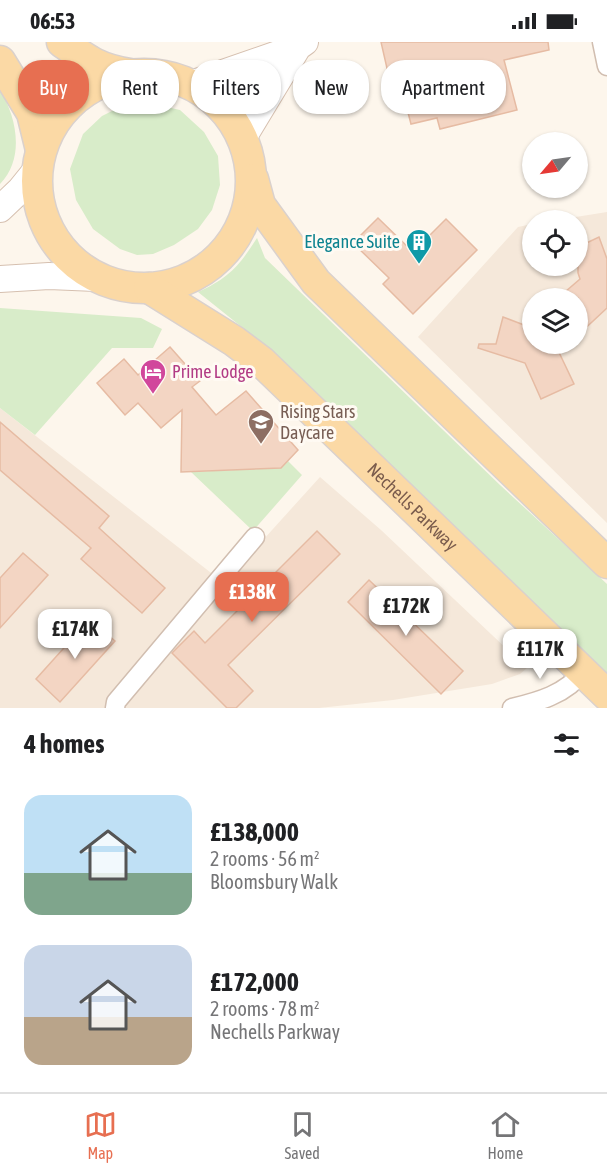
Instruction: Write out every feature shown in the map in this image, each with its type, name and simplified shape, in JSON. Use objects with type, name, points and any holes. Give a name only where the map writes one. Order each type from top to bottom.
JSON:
[{"type":"main road","points":[[62,42],[92,64],[101,67]]},
{"type":"main road","points":[[257,60],[301,44]]},
{"type":"main road","points":[[243,138],[301,44]]},
{"type":"main road","points":[[0,61],[32,113],[39,159],[38,202],[50,233],[69,259],[96,278]]},
{"type":"main road","points":[[179,80],[191,84]]},
{"type":"main road","points":[[0,209],[20,190],[39,159],[54,122],[74,99],[101,82]]},
{"type":"main road","points":[[228,114],[243,138],[260,205],[316,282],[607,563]]},
{"type":"main road","points":[[0,279],[49,276],[96,278],[122,286],[149,288],[183,282],[212,264],[235,239],[248,207],[251,173]]},
{"type":"main road","name":"Nechells Parkway","points":[[149,288],[234,341],[262,362],[607,696]]},
{"type":"street","points":[[602,42],[607,66]]},
{"type":"street","points":[[115,708],[116,702],[255,537]]},
{"type":"street","points":[[512,708],[538,701],[574,683],[582,672]]},
{"type":"shaded area","points":[[607,212],[607,523],[418,337],[518,227],[522,226],[522,276],[588,276],[588,215]]},
{"type":"shaded area","points":[[0,408],[224,583],[320,477],[381,530],[527,668],[520,674],[492,684],[393,700],[319,708],[0,708]]},
{"type":"green space","points":[[0,90],[11,113],[16,138],[13,162],[8,174],[0,184]]},
{"type":"green space","points":[[179,110],[204,132],[218,156],[220,185],[212,210],[198,229],[174,245],[153,254],[137,255],[120,249],[93,229],[76,200],[70,169],[83,134],[106,114],[179,114]]},
{"type":"green space","points":[[257,238],[265,258],[500,485],[607,584],[607,673],[259,341],[198,292],[226,276],[245,256]]},
{"type":"green space","points":[[0,308],[141,318],[162,329],[153,348],[112,348],[35,435],[0,408]]},
{"type":"green space","points":[[288,461],[302,475],[253,531],[191,472],[281,468]]},
{"type":"building","points":[[381,42],[548,42],[549,50],[504,60],[385,60]]},
{"type":"building","points":[[506,68],[517,110],[506,113]]},
{"type":"building","points":[[408,114],[501,114],[440,129],[437,118],[411,124]]},
{"type":"building","name":"Elegance Suite","points":[[378,218],[413,252],[446,219],[477,250],[413,314],[383,284],[389,278],[353,243]]},
{"type":"building","points":[[599,237],[607,259],[607,308],[588,326],[588,288],[570,288],[580,279],[579,276],[588,276],[588,242]]},
{"type":"building","points":[[503,317],[522,324],[522,354],[560,354],[574,384],[541,399],[525,363],[478,348],[479,344],[496,344]]},
{"type":"building","points":[[170,347],[200,381],[192,387],[216,415],[246,391],[298,450],[281,468],[181,472],[182,410],[161,428],[138,403],[125,415],[97,383],[124,359],[138,375]]},
{"type":"building","points":[[0,422],[109,516],[99,528],[165,588],[142,613],[81,559],[91,548],[0,470]]},
{"type":"building","points":[[317,531],[340,554],[228,665],[253,691],[236,708],[227,708],[172,653],[194,631],[205,643]]},
{"type":"building","points":[[23,553],[48,575],[0,628],[0,578]]},
{"type":"building","points":[[369,580],[463,671],[441,694],[348,602]]},
{"type":"building","points":[[90,619],[115,641],[60,702],[36,679]]},
{"type":"place","name":"Elegance Suite","points":[[419,265]]},
{"type":"place","name":"Prime Lodge","points":[[153,395]]},
{"type":"place","name":"Rising Stars Daycare","points":[[261,445]]}]
